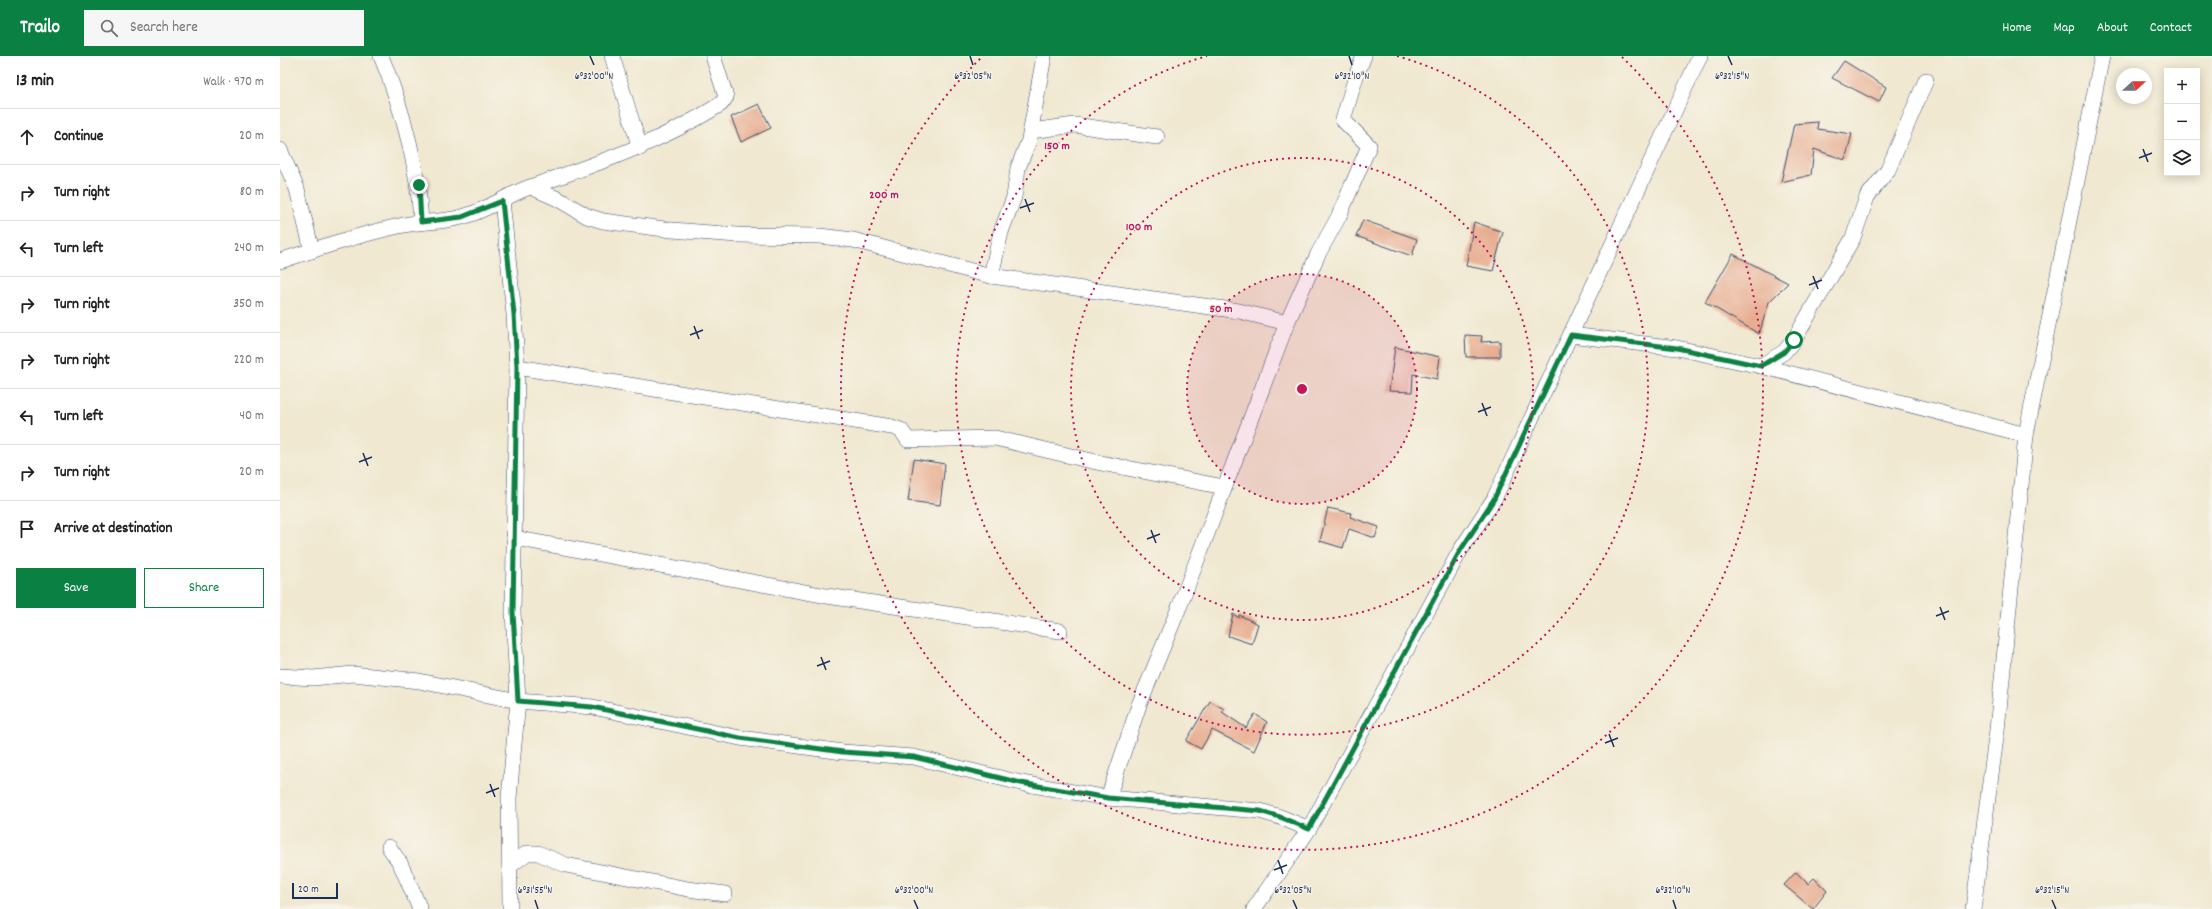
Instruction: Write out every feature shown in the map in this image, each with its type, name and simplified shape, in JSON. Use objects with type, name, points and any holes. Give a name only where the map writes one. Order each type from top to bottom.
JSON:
[{"type":"street","points":[[381,56],[392,83],[408,134],[419,185],[421,222]]},
{"type":"street","points":[[612,56],[640,148]]},
{"type":"street","points":[[280,261],[342,240],[421,222],[462,217],[502,201],[531,187],[640,148],[721,104],[726,97],[714,56]]},
{"type":"street","points":[[991,276],[1001,232],[1014,197],[1018,168],[1031,132],[1044,56]]},
{"type":"street","points":[[1108,798],[1139,705],[1180,605],[1287,323],[1318,254],[1339,216],[1368,146],[1343,120],[1356,76],[1364,56]]},
{"type":"street","points":[[1254,909],[1309,829],[1460,551],[1494,499],[1700,56]]},
{"type":"street","points":[[1973,909],[1997,730],[2026,435],[2102,56]]},
{"type":"street","points":[[1761,366],[1784,352],[1794,340],[1849,245],[1867,197],[1888,170],[1926,80]]},
{"type":"street","points":[[1031,132],[1075,125],[1157,137]]},
{"type":"street","points":[[280,150],[297,189],[312,251]]},
{"type":"street","points":[[531,187],[558,199],[587,216],[603,221],[627,225],[736,235],[820,236],[853,240],[991,276],[1238,311],[1287,323]]},
{"type":"street","points":[[502,201],[514,314],[517,367],[513,612],[518,701],[509,798],[508,839],[510,866],[510,909]]},
{"type":"street","points":[[1571,335],[1677,348],[1761,366],[2026,435]]},
{"type":"street","points":[[517,367],[892,427],[901,430],[908,440],[995,438],[1096,462],[1156,472],[1224,487]]},
{"type":"street","points":[[514,538],[827,596],[1060,631]]},
{"type":"street","points":[[280,676],[313,678],[353,674],[419,681],[518,701],[592,707],[740,738],[843,752],[914,757],[1021,783],[1108,798],[1260,811],[1280,817],[1309,829]]},
{"type":"street","points":[[389,847],[400,862],[420,909]]},
{"type":"street","points":[[510,866],[527,853],[538,853],[566,865],[680,888],[725,894]]},
{"type":"building","points":[[1844,61],[1886,87],[1879,102],[1832,78]]},
{"type":"building","points":[[759,104],[771,128],[741,142],[731,117]]},
{"type":"building","points":[[1818,122],[1817,129],[1852,134],[1845,160],[1814,149],[1811,175],[1781,182],[1794,124]]},
{"type":"building","points":[[1363,220],[1417,239],[1412,256],[1356,236]]},
{"type":"building","points":[[1474,222],[1503,232],[1493,271],[1466,266]]},
{"type":"building","points":[[1733,254],[1788,283],[1769,302],[1759,334],[1705,302]]},
{"type":"building","points":[[1465,335],[1482,336],[1481,342],[1500,341],[1500,357],[1466,357]]},
{"type":"building","points":[[1395,347],[1440,357],[1437,379],[1413,374],[1412,392],[1389,391]]},
{"type":"building","points":[[914,459],[945,464],[940,505],[908,501]]},
{"type":"building","points":[[1328,508],[1351,513],[1350,517],[1379,527],[1375,538],[1349,529],[1343,548],[1320,541]]},
{"type":"building","points":[[1233,614],[1239,618],[1239,615],[1258,624],[1252,644],[1228,636]]},
{"type":"building","points":[[1210,701],[1224,709],[1222,712],[1246,728],[1255,714],[1267,722],[1254,751],[1212,730],[1201,749],[1186,741]]},
{"type":"building","points":[[1796,872],[1808,884],[1814,878],[1827,891],[1813,909],[1784,885]]},
{"type":"route","points":[[419,185],[421,222],[442,221],[462,217],[483,210],[502,201],[514,314],[517,367],[513,612],[518,701],[592,707],[740,738],[843,752],[914,757],[936,761],[1021,783],[1108,798],[1260,811],[1280,817],[1309,829],[1460,551],[1494,499],[1516,455],[1571,335],[1677,348],[1761,366],[1784,352],[1794,340]]}]
